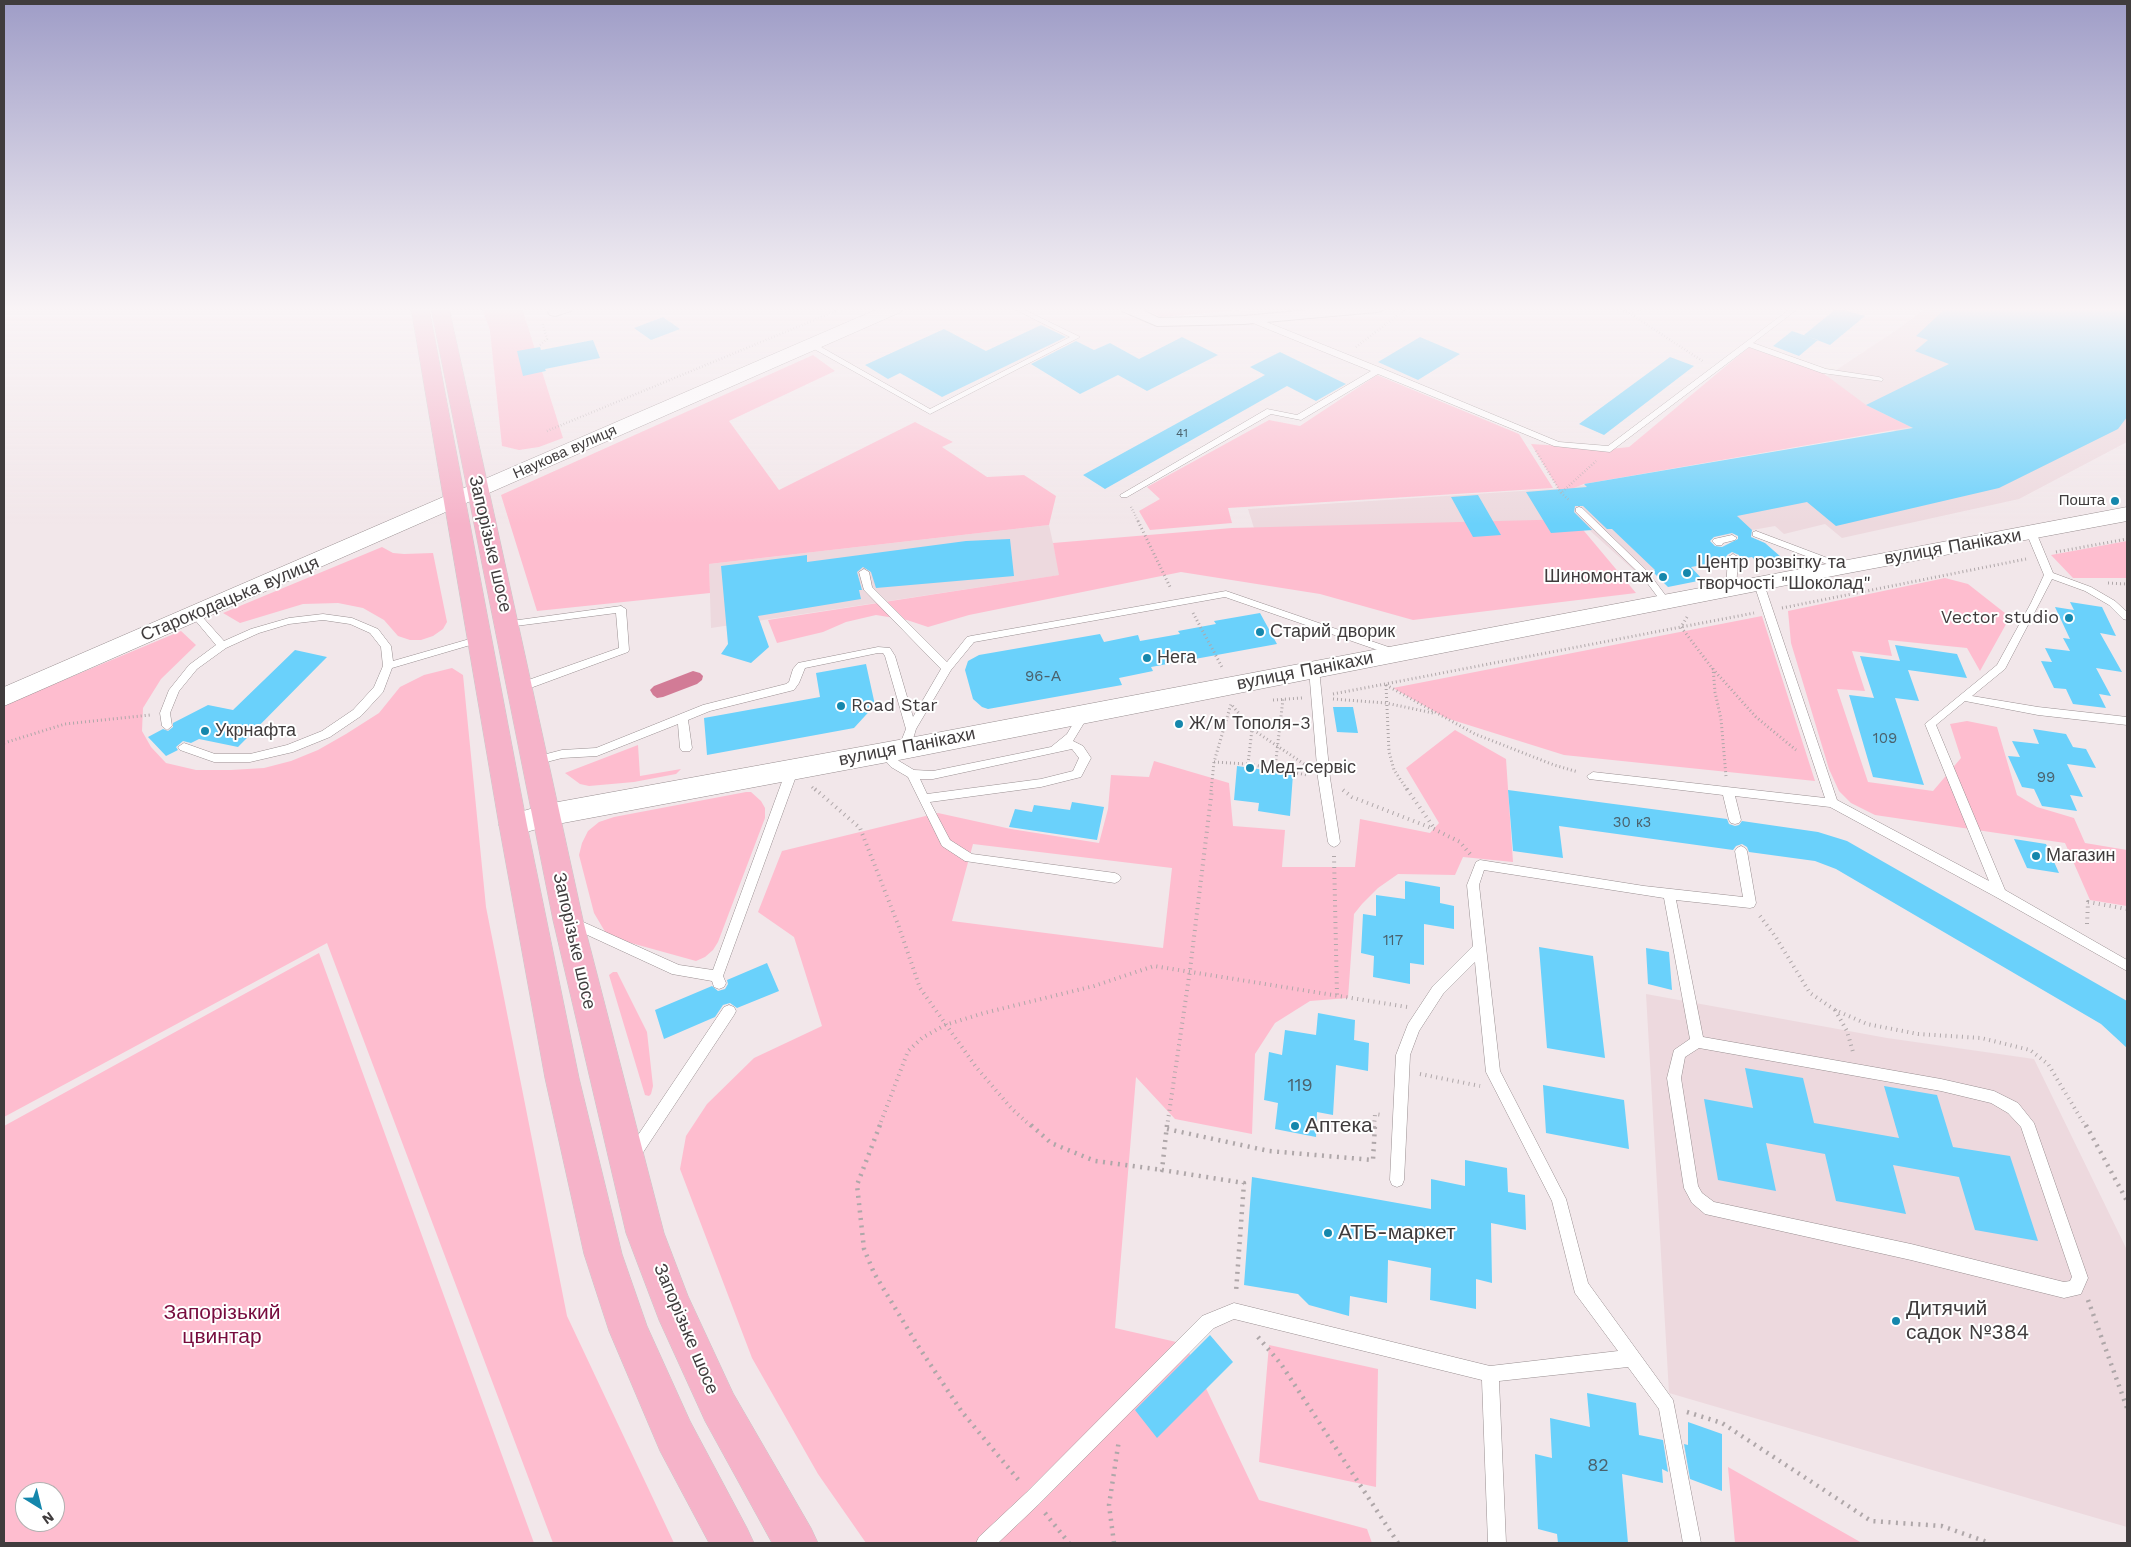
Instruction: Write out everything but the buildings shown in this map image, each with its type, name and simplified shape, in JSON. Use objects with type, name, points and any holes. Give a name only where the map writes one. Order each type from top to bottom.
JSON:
[{"type":"main road","name":"Запорізьке шосе","points":[[433,380],[513,825],[562,1078],[603,1254],[629,1331],[674,1436],[732,1543]]},
{"type":"main road","name":"Запорізьке шосе","points":[[455,380],[477,491],[508,624],[568,920],[627,1165],[646,1233],[673,1306],[719,1406],[796,1543]]},
{"type":"street","name":"Наукова вулиця","points":[[456,501],[730,380]]},
{"type":"street","name":"Старокодацька вулиця","points":[[4,697],[456,501]]},
{"type":"street","name":"вулиця Панікахи","points":[[513,825],[547,815],[793,768],[903,751],[1085,713],[2126,513]]},
{"type":"lane","points":[[874,380],[930,412],[992,380]]},
{"type":"lane","points":[[1124,495],[1270,411],[1298,418],[1361,380]]},
{"type":"lane","points":[[1402,380],[1557,444],[1610,449],[1700,380]]},
{"type":"lane","points":[[1579,510],[1645,574],[1666,602]]},
{"type":"lane","points":[[2000,893],[1930,724],[2001,667],[2036,603],[2048,575],[2031,532]]},
{"type":"lane","points":[[1756,534],[1843,567]]},
{"type":"lane","points":[[1719,543],[1717,541],[1732,538]]},
{"type":"lane","points":[[1732,590],[1733,557]]},
{"type":"lane","points":[[864,572],[866,588],[947,668]]},
{"type":"lane","points":[[2048,575],[2088,590],[2112,603],[2127,617]]},
{"type":"lane","points":[[1758,584],[1832,803]]},
{"type":"lane","points":[[903,751],[947,668],[971,639],[1226,594],[1396,653]]},
{"type":"lane","points":[[508,624],[621,609],[624,650],[520,687]]},
{"type":"lane","points":[[196,614],[222,646]]},
{"type":"lane","points":[[168,726],[165,713],[174,690],[194,667],[222,646],[254,631],[289,621],[323,617],[352,621],[374,631],[386,646],[388,666],[378,689],[357,713],[326,734],[289,749],[250,758],[214,758],[184,747]]},
{"type":"lane","points":[[388,666],[480,639]]},
{"type":"lane","points":[[535,761],[562,754],[597,752],[707,708],[790,687],[794,682],[798,669],[802,665],[886,650],[890,656],[903,751],[923,799],[946,843],[969,858],[1115,878]]},
{"type":"lane","points":[[1314,669],[1324,778],[1334,842]]},
{"type":"lane","points":[[1963,697],[2038,711],[2127,721]]},
{"type":"lane","points":[[1054,750],[1071,737],[1085,713]]},
{"type":"lane","points":[[683,719],[686,748]]},
{"type":"lane","points":[[903,751],[934,775],[1074,745],[1080,749],[1085,758],[1077,774],[1041,783],[923,799]]},
{"type":"lane","points":[[568,920],[677,970],[718,979],[793,768]]},
{"type":"lane","points":[[1593,776],[1832,803],[2000,893],[2127,966]]},
{"type":"lane","points":[[1728,791],[1735,820]]},
{"type":"lane","points":[[1692,1543],[1667,1406],[1581,1287],[1559,1198],[1494,1072],[1473,885],[1480,865],[1669,894],[1750,903],[1741,851]]},
{"type":"lane","points":[[1669,894],[1697,1042]]},
{"type":"lane","points":[[1397,1180],[1404,1055],[1410,1037],[1438,990],[1480,948]]},
{"type":"lane","points":[[627,1165],[729,1011]]},
{"type":"lane","points":[[1697,1042],[1942,1085],[1994,1097],[2013,1108],[2027,1123],[2080,1278],[2075,1288],[2064,1290],[1911,1252],[1710,1209],[1697,1198],[1691,1188],[1674,1078],[1679,1054],[1697,1042]]},
{"type":"lane","points":[[984,1543],[1033,1498],[1208,1322],[1234,1311],[1490,1374],[1632,1358]]},
{"type":"lane","points":[[1490,1374],[1496,1543]]},
{"type":"path","points":[[547,431],[669,380]]},
{"type":"path","points":[[1524,432],[1561,493],[1610,449]]},
{"type":"path","points":[[1124,495],[1169,588],[1186,600],[1223,668]]},
{"type":"path","points":[[1266,700],[1317,697],[2127,539]]},
{"type":"path","points":[[1681,627],[1690,609]]},
{"type":"path","points":[[1681,627],[1712,668],[1756,717],[1796,750],[1799,759]]},
{"type":"path","points":[[1712,668],[1721,719],[1728,791]]},
{"type":"path","points":[[1386,684],[1389,752],[1394,770],[1434,829]]},
{"type":"path","points":[[1386,684],[1436,714],[1475,734],[1554,765],[1593,776]]},
{"type":"path","points":[[1317,697],[1386,703],[1436,714]]},
{"type":"path","points":[[1275,768],[1283,699]]},
{"type":"path","points":[[1231,704],[1252,729],[1352,797],[1434,829],[1460,842],[1480,865]]},
{"type":"path","points":[[1162,1170],[1207,840],[1214,762],[1231,704]]},
{"type":"path","points":[[1222,706],[1236,704]]},
{"type":"path","points":[[4,743],[65,724],[165,713]]},
{"type":"path","points":[[1248,764],[1252,729]]},
{"type":"path","points":[[839,760],[810,786],[860,828],[899,927],[920,988],[976,1067],[1012,1109],[1051,1143],[1095,1161],[1244,1182],[1234,1311],[1281,1364],[1398,1543]]},
{"type":"path","points":[[1214,762],[1248,764],[1324,778]]},
{"type":"path","points":[[1334,842],[1337,995]]},
{"type":"path","points":[[2086,943],[2088,902],[2127,908]]},
{"type":"path","points":[[1750,903],[1775,936],[1810,993],[1835,1010],[1867,1024],[1918,1034],[1981,1038],[2030,1050],[2048,1064],[2079,1113],[2127,1201]]},
{"type":"path","points":[[1069,1543],[962,1412],[918,1346],[874,1273],[864,1249],[858,1185],[870,1148],[908,1051],[922,1038],[945,1025],[984,1013],[1094,986],[1154,966],[1190,970],[1425,1010]]},
{"type":"path","points":[[1835,1010],[1847,1031]]},
{"type":"path","points":[[1403,1070],[1503,1091]]},
{"type":"path","points":[[1167,1129],[1269,1151],[1373,1160],[1375,1114],[1400,1119]]},
{"type":"path","points":[[2080,1278],[2127,1408]]},
{"type":"path","points":[[1114,1543],[1109,1505],[1124,1406]]},
{"type":"path","points":[[1667,1406],[1722,1423],[1872,1521],[1942,1526],[1990,1543]]},
{"type":"shaded area","points":[[1821,380],[2127,380],[2127,442],[2019,499],[1842,538],[1825,524],[1784,534],[1775,526],[1679,543],[1687,564],[1638,574],[1576,518],[1258,541],[1248,509],[1567,488],[1897,432],[1812,386]]},
{"type":"shaded area","points":[[1049,525],[1060,575],[711,628],[709,564]]},
{"type":"shaded area","points":[[693,671],[703,676],[702,680],[697,684],[657,698],[650,690],[654,686]]},
{"type":"shaded area","name":"Дитячий садок №384","points":[[1646,994],[1887,1038],[2034,1059],[2127,1250],[2127,1527],[1669,1393]]},
{"type":"green space","points":[[495,380],[545,380],[563,438],[539,447],[519,450],[502,446]]},
{"type":"green space","points":[[757,380],[816,380],[729,421],[779,490],[915,422],[953,442],[942,447],[987,477],[1024,475],[1056,496],[1049,525],[709,564],[710,593],[537,611],[501,495]]},
{"type":"green space","points":[[1369,380],[1389,380],[1519,434],[1553,488],[1228,508],[1232,523],[1150,530],[1139,511],[1160,499],[1147,487],[1269,420],[1300,426]]},
{"type":"green space","points":[[1709,380],[1833,380],[1866,405],[1911,427],[1584,484],[1561,493],[1531,444],[1610,449],[1629,447]]},
{"type":"green space","points":[[1574,519],[1636,593],[1413,620],[1320,594],[1181,572],[969,615],[928,627],[907,620],[876,615],[846,622],[823,632],[777,643],[768,620],[1059,575],[1053,543],[1232,528]]},
{"type":"green space","points":[[2127,541],[2127,578],[2073,578],[2051,555]]},
{"type":"green space","points":[[382,547],[393,553],[433,553],[447,622],[443,629],[433,636],[421,640],[410,640],[398,636],[384,620],[363,608],[338,603],[303,604],[240,623],[223,613]]},
{"type":"green space","points":[[1945,578],[1968,584],[2010,617],[1980,671],[1967,648],[1888,640],[1892,656],[1852,651],[1865,691],[1837,689],[1868,782],[1933,791],[1961,758],[1950,724],[1967,721],[1997,727],[2017,795],[2037,807],[2074,818],[2085,843],[2127,850],[2127,906],[2090,900],[2065,843],[1875,815],[1851,803],[1839,791],[1829,769],[1791,643],[1788,611]]},
{"type":"green space","points":[[1762,616],[1815,781],[1564,755],[1446,718],[1393,688]]},
{"type":"green space","points":[[181,631],[196,645],[161,679],[143,708],[142,731],[151,747],[166,763],[196,770],[264,768],[291,761],[318,750],[379,713],[400,687],[424,675],[452,668],[463,675],[486,907],[567,1316],[674,1543],[553,1543],[327,943],[4,1117],[4,705]]},
{"type":"green space","points":[[1455,730],[1506,759],[1513,862],[1463,857],[1455,875],[1398,874],[1378,888],[1362,904],[1354,914],[1348,998],[1310,1001],[1275,1023],[1255,1054],[1252,1134],[1175,1119],[1136,1077],[1115,1328],[1185,1344],[1259,1500],[1367,1529],[1372,1543],[866,1543],[818,1474],[752,1358],[680,1169],[686,1136],[707,1104],[754,1058],[822,1026],[794,937],[758,912],[782,851],[938,813],[1011,829],[1099,843],[1108,809],[1111,775],[1149,777],[1154,761],[1229,783],[1233,826],[1285,830],[1282,867],[1355,867],[1360,819],[1430,833],[1439,823],[1406,768]],"holes":[[[973,844],[1172,868],[1163,948],[952,921]]]},
{"type":"green space","points":[[638,745],[640,776],[681,769],[676,774],[634,782],[589,786],[580,784],[565,773]]},
{"type":"green space","points":[[751,792],[761,801],[765,808],[765,818],[718,942],[713,950],[705,957],[696,961],[607,935],[594,913],[579,855],[588,831],[599,822],[614,817]]},
{"type":"green space","name":"Запорізький цвинтар","points":[[319,953],[534,1543],[4,1543],[4,1126]]},
{"type":"green space","points":[[617,972],[647,1032],[653,1086],[649,1096],[645,1095],[609,975]]},
{"type":"green space","points":[[1269,1345],[1378,1369],[1376,1487],[1259,1462]]},
{"type":"green space","points":[[1728,1467],[1862,1543],[1735,1543]]},
{"type":"place","name":"Пошта","points":[[2115,501]]},
{"type":"place","name":"Центр розвітку та творчості \"Шоколад\"","points":[[1687,573]]},
{"type":"place","name":"Шиномонтаж","points":[[1663,577]]},
{"type":"place","name":"Vector studio","points":[[2069,618]]},
{"type":"place","name":"Старий дворик","points":[[1260,632]]},
{"type":"place","name":"Нега","points":[[1147,658]]},
{"type":"place","name":"Road Star","points":[[841,706]]},
{"type":"place","name":"Ж/м Тополя-3","points":[[1179,724]]},
{"type":"place","name":"Укрнафта","points":[[205,731]]},
{"type":"place","name":"Мед-сервіс","points":[[1250,768]]},
{"type":"place","name":"Магазин","points":[[2036,856]]},
{"type":"place","name":"Аптека","points":[[1295,1126]]},
{"type":"place","name":"АТБ-маркет","points":[[1328,1233]]},
{"type":"place","name":"Дитячий садок №384","points":[[1896,1321]]}]
